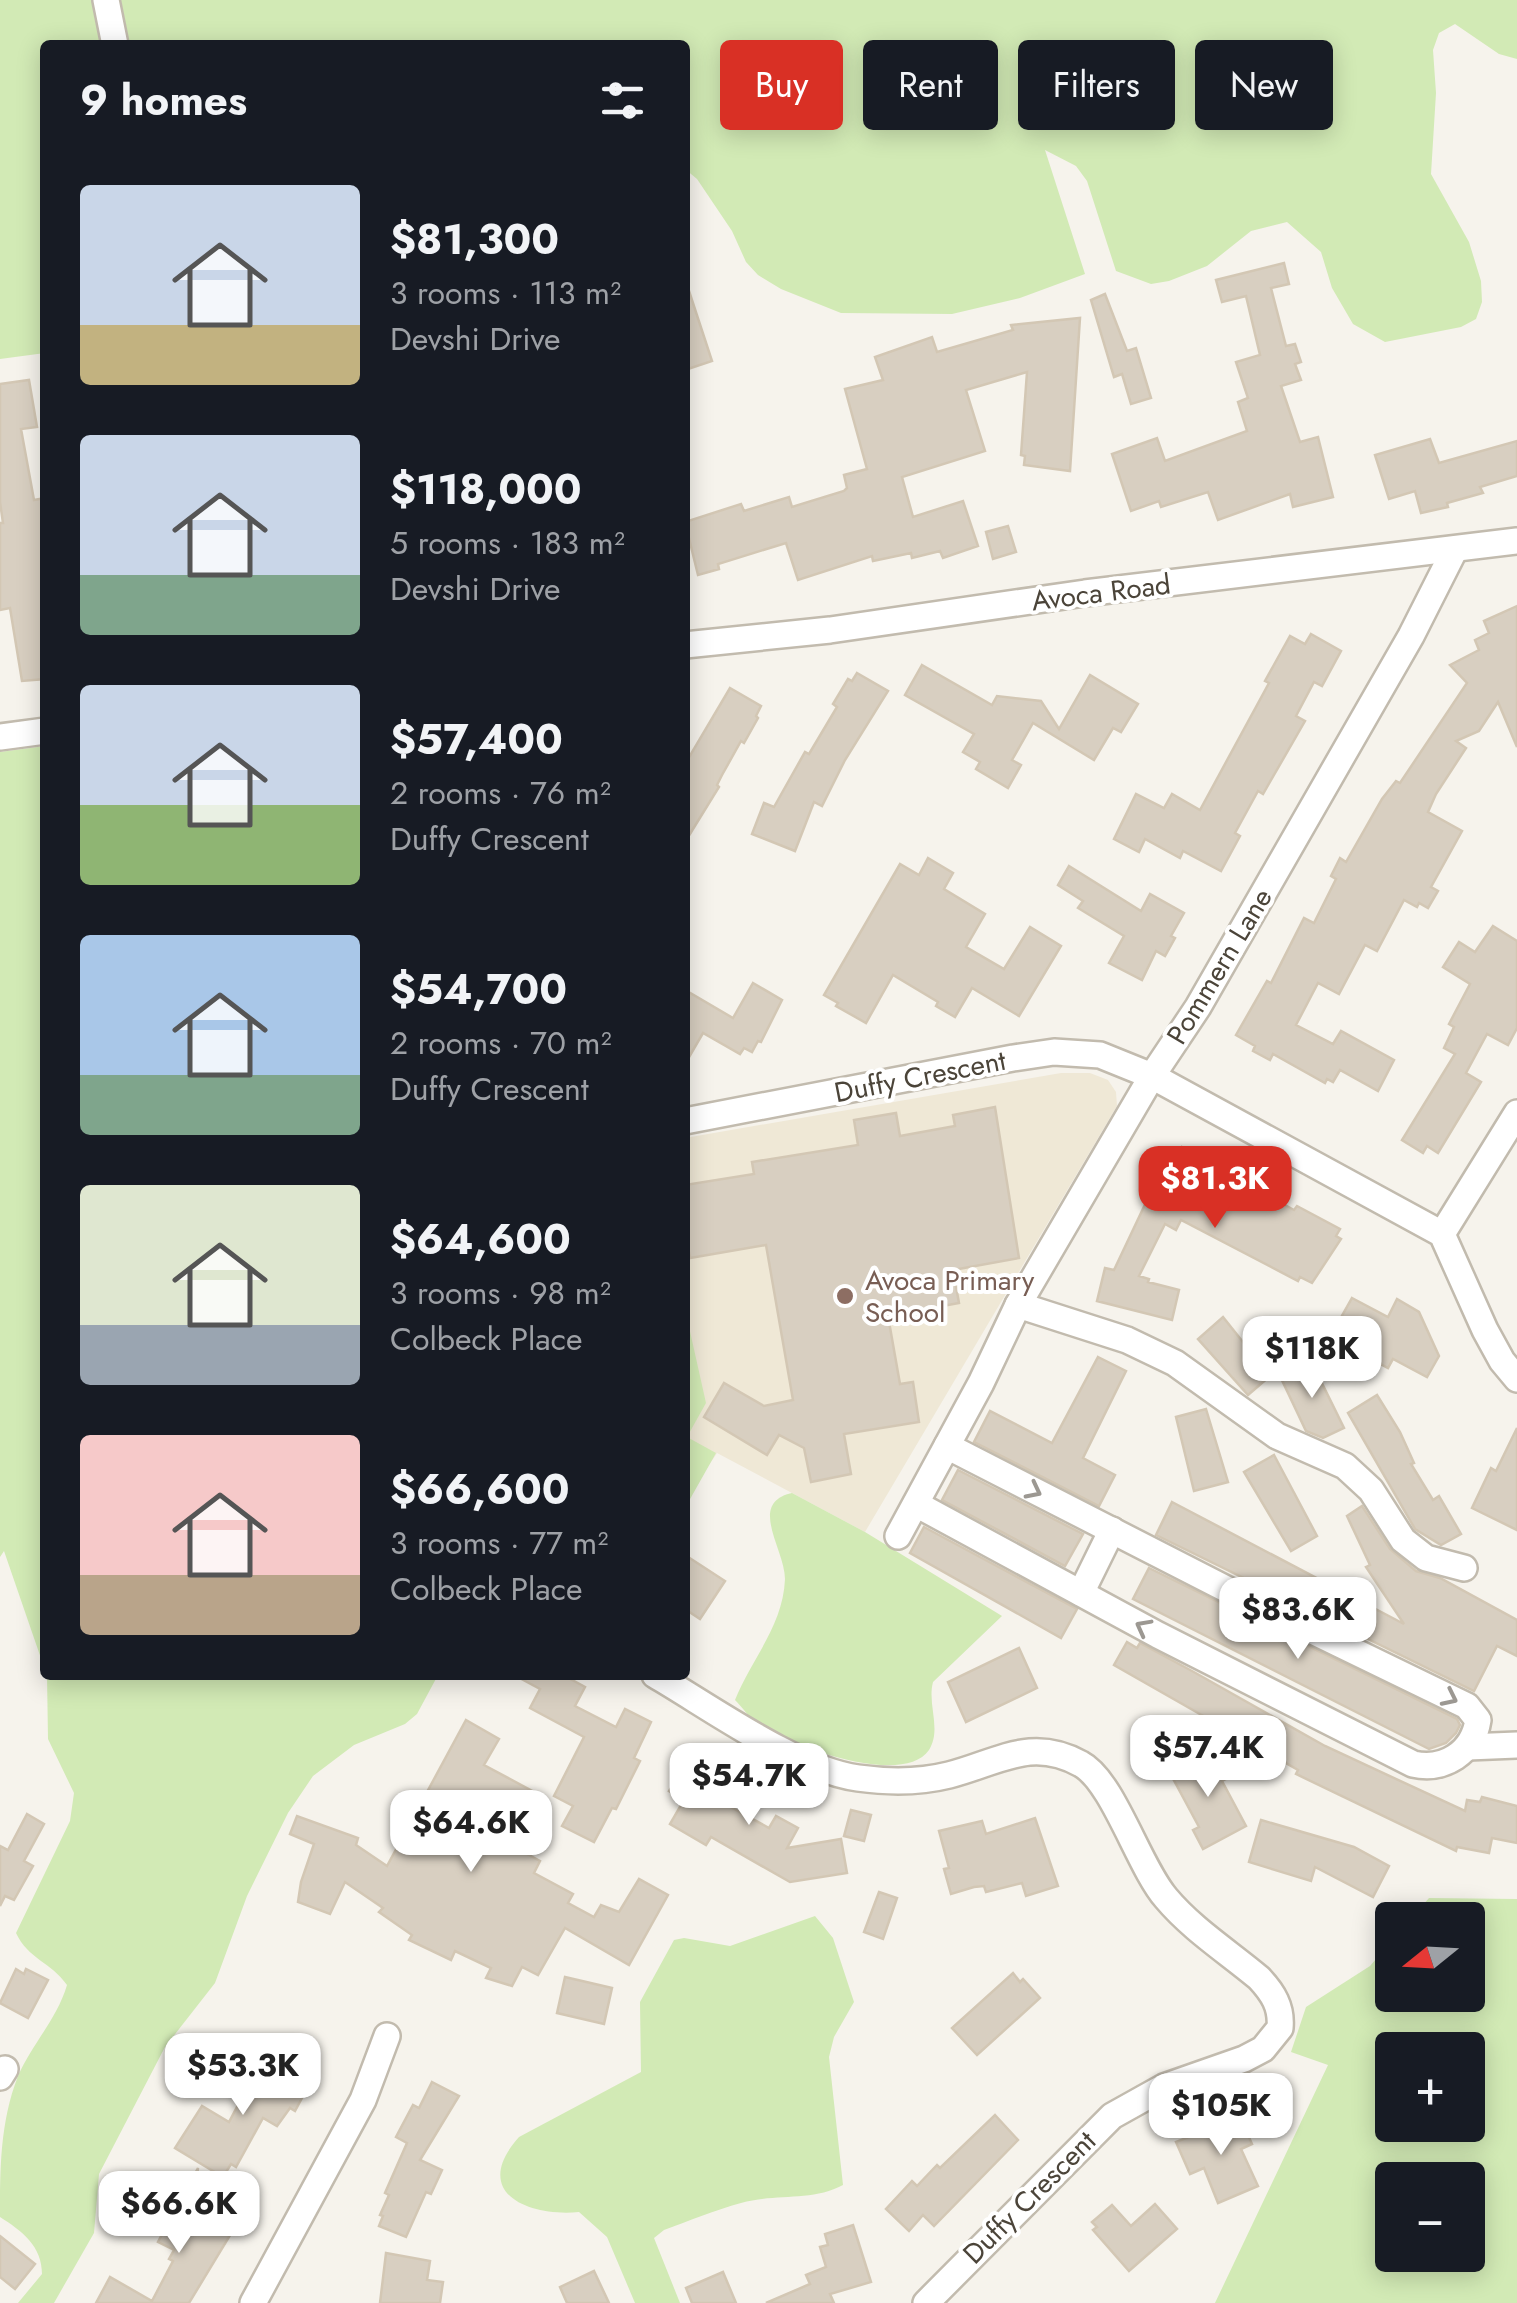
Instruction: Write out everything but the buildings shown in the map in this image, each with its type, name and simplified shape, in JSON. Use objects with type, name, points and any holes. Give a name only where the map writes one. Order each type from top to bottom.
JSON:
[{"type":"street","points":[[106,0],[114,40]]},
{"type":"street","name":"Avoca Road","points":[[690,644],[830,630],[1085,593],[1517,541]]},
{"type":"street","name":"Pommern Lane","points":[[898,1536],[982,1383],[1018,1304],[1152,1076],[1208,990],[1411,636],[1455,549]]},
{"type":"street","points":[[0,737],[40,732]]},
{"type":"street","name":"Duffy Crescent","points":[[690,1121],[1054,1052],[1100,1055],[1152,1076],[1442,1234]]},
{"type":"street","points":[[1517,1113],[1442,1234],[1502,1361],[1517,1379]]},
{"type":"street","points":[[1018,1304],[1127,1340],[1175,1363],[1277,1436],[1344,1466],[1371,1490],[1402,1540],[1426,1558],[1464,1568]]},
{"type":"street","points":[[947,1446],[1467,1706],[1478,1720],[1468,1747]]},
{"type":"street","points":[[916,1504],[1412,1764],[1446,1762],[1468,1747],[1517,1745]]},
{"type":"street","points":[[1081,1592],[1112,1530]]},
{"type":"street","name":"Duffy Crescent","points":[[664,1680],[798,1759],[828,1772],[856,1778],[897,1781],[947,1776],[1037,1750],[1078,1762],[1087,1767],[1104,1791],[1166,1898],[1272,1991],[1280,2028],[1262,2049],[1244,2060],[1164,2086],[1112,2116],[926,2303]]},
{"type":"street","points":[[253,2303],[362,2100],[387,2036]]},
{"type":"shaded area","name":"Avoca Primary School","points":[[1061,1073],[1090,1073],[1108,1080],[1116,1092],[1117,1106],[865,1532],[717,1453],[690,1494],[690,1137]]},
{"type":"green space","points":[[0,0],[1517,0],[1517,59],[1499,54],[1455,24],[1439,33],[1433,50],[1436,93],[1431,174],[1469,242],[1481,281],[1482,302],[1476,319],[1461,327],[1385,342],[1353,324],[1332,288],[1321,252],[1287,222],[1251,231],[1207,266],[1169,281],[1151,284],[1116,271],[1087,181],[1076,166],[1045,150],[1085,274],[1020,298],[952,314],[841,313],[781,289],[746,262],[732,231],[690,173],[690,40],[40,40],[40,354],[0,359]]},
{"type":"green space","points":[[40,747],[40,1655],[4,1551],[0,1557],[0,752]]},
{"type":"green space","points":[[690,1331],[706,1403],[690,1432]]},
{"type":"green space","points":[[690,1439],[716,1453],[690,1499]]},
{"type":"green space","points":[[792,1493],[865,1532],[1002,1616],[933,1682],[933,1742],[915,1761],[871,1764],[818,1751],[756,1723],[735,1700],[779,1612],[785,1579],[770,1517],[779,1498]]},
{"type":"green space","points":[[47,1680],[435,1680],[417,1714],[405,1724],[354,1745],[313,1776],[288,1813],[247,1896],[215,1983],[165,2047],[99,2174],[94,2233],[54,2303],[18,2303],[42,2274],[35,2247],[0,2217],[4,2128],[18,2076],[67,1985],[27,1949],[16,1933],[70,1821],[74,1793],[48,1739]]},
{"type":"green space","points":[[1429,1898],[1517,1899],[1517,2303],[1215,2303],[1328,2065],[1291,2052],[1306,2007],[1375,1960],[1375,2012],[1485,2012],[1485,1902],[1426,1902]]},
{"type":"green space","points":[[815,1916],[833,1938],[854,2002],[834,2037],[829,2057],[843,2185],[819,2194],[741,2203],[664,2230],[654,2238],[680,2303],[635,2303],[607,2237],[579,2212],[541,2210],[511,2197],[500,2173],[505,2156],[519,2137],[641,2072],[640,2002],[674,1940],[684,1938],[730,1946]]},
{"type":"place","name":"Avoca Primary School","points":[[845,1296]]}]
